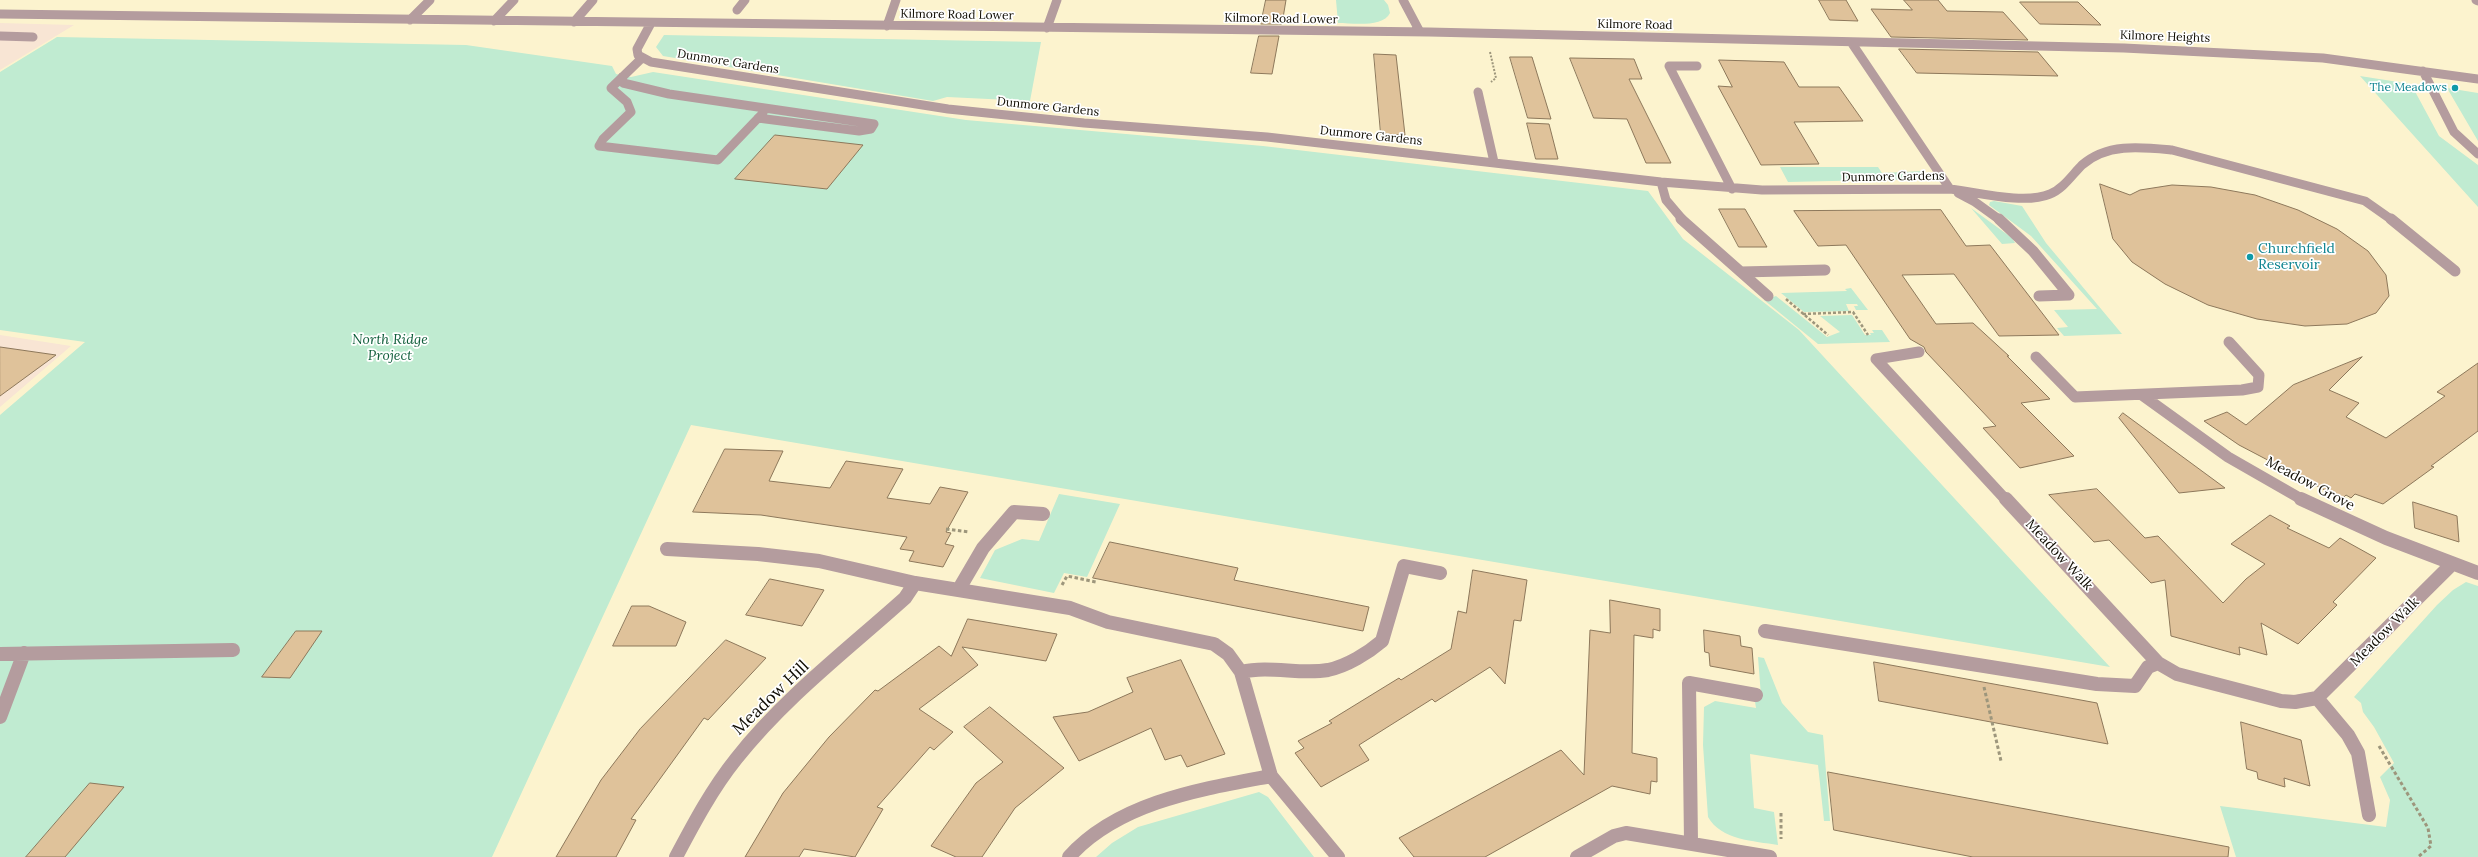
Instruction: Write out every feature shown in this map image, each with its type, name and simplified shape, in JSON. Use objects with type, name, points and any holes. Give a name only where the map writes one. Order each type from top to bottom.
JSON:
[{"type":"street","points":[[410,20],[430,0]]},
{"type":"street","points":[[494,21],[514,0]]},
{"type":"street","points":[[574,22],[593,0]]},
{"type":"street","points":[[737,10],[745,0]]},
{"type":"street","points":[[887,26],[896,0]]},
{"type":"street","points":[[1047,28],[1057,0]]},
{"type":"street","points":[[1403,0],[1420,32]]},
{"type":"street","name":"Kilmore Road Lower","points":[[0,14],[1420,32]]},
{"type":"street","points":[[651,23],[637,49],[638,55],[642,58],[613,85],[611,91],[627,102],[631,112],[603,139],[599,146],[603,148],[718,160],[768,107]]},
{"type":"street","name":"Kilmore Road","points":[[1420,32],[1851,42]]},
{"type":"street","points":[[0,36],[34,37]]},
{"type":"street","name":"Dunmore Gardens","points":[[1851,42],[1950,189]]},
{"type":"street","name":"Kilmore Heights","points":[[1851,42],[2207,51],[2323,58],[2478,79]]},
{"type":"street","name":"Dunmore Gardens","points":[[642,58],[661,64],[948,109],[1084,123],[1267,137],[1661,182],[1732,189],[1950,189]]},
{"type":"street","points":[[1697,66],[1669,66],[1732,189]]},
{"type":"street","points":[[2423,71],[2454,132],[2478,154]]},
{"type":"street","points":[[622,77],[623,83],[642,88],[874,124],[871,129],[859,131],[758,118]]},
{"type":"street","points":[[1478,92],[1494,162]]},
{"type":"street","points":[[1950,189],[2033,197],[2050,194],[2091,156],[2112,149],[2139,147],[2172,150],[2365,201],[2389,217],[2455,271]]},
{"type":"street","points":[[1661,182],[1670,208],[1768,296]]},
{"type":"street","points":[[1950,189],[1971,198],[2021,237],[2069,295],[2040,296]]},
{"type":"street","points":[[1741,272],[1825,270]]},
{"type":"street","points":[[2036,357],[2075,397],[2242,390],[2258,387],[2258,375],[2229,342]]},
{"type":"street","name":"Meadow Walk","points":[[1919,352],[1876,360],[2158,662],[2177,674],[2281,700],[2296,702],[2317,698],[2452,564]]},
{"type":"street","name":"Meadow Grove","points":[[2142,395],[2240,464],[2294,495],[2369,531],[2452,564],[2478,572]]},
{"type":"street","points":[[959,589],[974,560],[992,535],[1014,512],[1043,514]]},
{"type":"street","points":[[667,549],[758,554],[806,559],[915,583],[1070,608],[1108,622],[1196,639],[1214,644],[1228,654],[1241,672],[1271,776],[1338,857]]},
{"type":"street","points":[[1241,672],[1254,669],[1327,670],[1345,664],[1382,642],[1404,566],[1440,573]]},
{"type":"street","name":"Meadow Hill","points":[[676,857],[706,802],[738,756],[793,700],[904,598],[915,583]]},
{"type":"street","points":[[1766,631],[2097,684],[2135,686],[2148,667],[2158,662]]},
{"type":"street","points":[[0,654],[233,650]]},
{"type":"street","points":[[0,717],[24,653]]},
{"type":"street","points":[[1691,842],[1689,683],[1756,695]]},
{"type":"street","points":[[2317,698],[2348,735],[2358,753],[2369,815]]},
{"type":"street","points":[[1070,857],[1073,851],[1101,828],[1134,810],[1271,776]]},
{"type":"street","points":[[1577,857],[1614,836],[1626,833],[1691,842],[1770,857]]},
{"type":"path","points":[[1478,92],[1496,78],[1489,50]]},
{"type":"path","points":[[1782,296],[1828,335]]},
{"type":"path","points":[[1804,314],[1853,312],[1868,334]]},
{"type":"path","points":[[946,529],[971,532]]},
{"type":"path","points":[[1979,666],[2001,761]]},
{"type":"path","points":[[2376,742],[2412,798],[2428,828],[2431,846],[2418,857]]},
{"type":"path","points":[[1781,813],[1781,843]]},
{"type":"shaded area","points":[[0,23],[74,25],[0,70]]},
{"type":"shaded area","points":[[0,335],[71,346],[0,407]]},
{"type":"green space","points":[[1336,0],[1384,0],[1388,5],[1390,13],[1386,18],[1374,23],[1338,23]]},
{"type":"green space","points":[[664,35],[1041,42],[1030,101],[947,97],[933,101],[663,56],[656,47]]},
{"type":"green space","name":"North Ridge Project","points":[[57,37],[466,45],[612,66],[616,74],[631,77],[653,72],[966,120],[1263,146],[1648,191],[1683,239],[1799,330],[2110,667],[691,425],[492,857],[0,857],[0,415],[85,342],[0,330],[0,72]]},
{"type":"green space","points":[[2360,76],[2411,84],[2439,136],[2478,165],[2478,207]]},
{"type":"green space","points":[[2447,88],[2478,93],[2478,141]]},
{"type":"green space","points":[[1780,167],[1878,167],[1882,173],[1923,171],[1926,174],[1922,179],[1788,182]]},
{"type":"green space","points":[[1994,201],[2022,206],[2046,243],[2122,334],[2064,336],[2057,328],[2068,327],[2054,310],[2097,309],[2031,236],[1989,205],[1990,202]]},
{"type":"green space","points":[[1971,208],[2012,238],[2015,243],[2002,244]]},
{"type":"green space","points":[[1851,288],[1868,310],[1856,310],[1854,306],[1858,306],[1857,304],[1846,304],[1849,311],[1804,312],[1781,293],[1847,291],[1845,289]]},
{"type":"green space","points":[[1776,296],[1827,337],[1840,332],[1820,316],[1852,315],[1865,335],[1871,335],[1870,333],[1874,333],[1872,330],[1882,330],[1890,342],[1818,344],[1764,300]]},
{"type":"green space","points":[[1059,494],[1120,504],[1087,577],[1064,573],[1054,593],[980,578],[995,550],[1022,539],[1039,541]]},
{"type":"green space","points":[[2466,582],[2478,586],[2478,857],[2236,857],[2220,806],[2386,827],[2390,800],[2380,777],[2394,763],[2374,727],[2363,712],[2361,703],[2354,697],[2437,605],[2453,590]]},
{"type":"green space","points":[[1758,657],[1764,658],[1782,703],[1808,732],[1823,735],[1830,821],[1824,821],[1818,765],[1750,754],[1754,808],[1774,812],[1778,845],[1730,835],[1721,831],[1708,817],[1703,745],[1704,707],[1715,701],[1756,708],[1754,695],[1761,696]]},
{"type":"green space","points":[[1259,792],[1268,797],[1314,857],[1096,857],[1112,843],[1138,827]]},
{"type":"building","points":[[1266,0],[1286,0],[1282,24],[1261,24]]},
{"type":"building","points":[[1819,0],[1846,0],[1858,21],[1830,20]]},
{"type":"building","points":[[1904,0],[1938,0],[1947,11],[2003,12],[2028,40],[1891,37],[1871,9],[1912,10]]},
{"type":"building","points":[[2020,2],[2078,2],[2101,25],[2040,24]]},
{"type":"building","points":[[1259,36],[1279,36],[1272,74],[1251,73]]},
{"type":"building","points":[[1899,49],[2038,52],[2058,76],[1917,73]]},
{"type":"building","points":[[1374,54],[1396,55],[1405,135],[1381,134]]},
{"type":"building","points":[[1510,57],[1532,57],[1551,119],[1528,118]]},
{"type":"building","points":[[1570,58],[1634,59],[1642,79],[1629,79],[1671,163],[1646,163],[1627,119],[1594,118]]},
{"type":"building","points":[[1719,60],[1784,62],[1799,87],[1839,87],[1863,121],[1794,122],[1819,164],[1761,165],[1718,86],[1732,87]]},
{"type":"building","points":[[1527,123],[1549,124],[1558,159],[1536,159]]},
{"type":"building","points":[[775,135],[863,145],[827,189],[735,179]]},
{"type":"building","name":"Churchfield Reservoir","points":[[2100,184],[2130,195],[2140,190],[2172,185],[2211,187],[2255,195],[2298,210],[2337,229],[2368,251],[2386,275],[2389,296],[2376,313],[2347,324],[2305,326],[2257,319],[2208,305],[2165,284],[2132,262],[2113,239]]},
{"type":"building","points":[[1719,209],[1745,209],[1767,247],[1739,247]]},
{"type":"building","points":[[1941,210],[1966,246],[1990,245],[2059,335],[1999,336],[1954,274],[1902,275],[1936,324],[1973,323],[2009,356],[2007,356],[2050,399],[2021,403],[2074,456],[2020,468],[1983,428],[1996,426],[1926,352],[1924,347],[1910,339],[1846,245],[1818,246],[1794,211]]},
{"type":"building","points":[[0,347],[56,355],[0,396]]},
{"type":"building","points":[[2362,357],[2329,390],[2359,403],[2346,417],[2386,438],[2445,396],[2437,392],[2478,363],[2478,431],[2431,466],[2434,467],[2383,504],[2355,494],[2351,498],[2346,495],[2342,499],[2239,445],[2204,421],[2227,412],[2246,425],[2293,385]]},
{"type":"building","points":[[2123,413],[2225,488],[2179,493],[2119,418]]},
{"type":"building","points":[[725,449],[783,451],[769,481],[830,488],[846,461],[903,469],[887,498],[930,504],[940,487],[968,492],[946,532],[951,533],[945,544],[954,546],[943,567],[909,561],[914,551],[900,549],[907,537],[761,515],[693,512]]},
{"type":"building","points":[[2097,489],[2145,538],[2158,536],[2223,603],[2246,579],[2265,564],[2231,544],[2270,515],[2290,526],[2287,528],[2329,548],[2340,538],[2376,558],[2333,602],[2337,605],[2298,644],[2261,623],[2267,655],[2239,647],[2240,655],[2171,636],[2165,580],[2151,583],[2109,540],[2094,542],[2049,495]]},
{"type":"building","points":[[2413,502],[2457,516],[2459,542],[2415,528]]},
{"type":"building","points":[[1110,542],[1238,568],[1234,580],[1369,607],[1363,631],[1093,578]]},
{"type":"building","points":[[1473,570],[1527,580],[1521,621],[1514,620],[1505,684],[1490,667],[1435,702],[1432,699],[1359,745],[1369,760],[1321,787],[1295,753],[1304,748],[1298,741],[1332,723],[1329,721],[1399,678],[1401,680],[1451,649],[1458,611],[1466,613]]},
{"type":"building","points":[[770,579],[824,590],[802,626],[746,615]]},
{"type":"building","points":[[1610,600],[1660,609],[1660,631],[1653,629],[1653,638],[1634,635],[1632,753],[1657,758],[1657,782],[1651,781],[1650,794],[1612,786],[1485,857],[1414,857],[1399,838],[1561,750],[1584,775],[1590,630],[1610,633]]},
{"type":"building","points":[[632,606],[649,606],[686,622],[676,646],[613,646]]},
{"type":"building","points":[[968,619],[1057,634],[1046,661],[962,647],[978,665],[919,709],[953,732],[934,750],[930,747],[877,807],[883,809],[855,857],[804,849],[799,857],[745,857],[783,793],[829,737],[875,690],[878,691],[939,646],[951,656]]},
{"type":"building","points":[[1704,630],[1740,636],[1741,646],[1752,648],[1754,674],[1710,666],[1709,653],[1705,652]]},
{"type":"building","points":[[296,631],[322,631],[290,678],[262,677]]},
{"type":"building","points":[[726,640],[766,658],[708,720],[704,718],[631,819],[636,820],[616,857],[556,857],[601,780],[640,729]]},
{"type":"building","points":[[1181,660],[1225,754],[1187,767],[1181,755],[1165,760],[1151,728],[1079,761],[1053,717],[1088,712],[1133,692],[1127,678]]},
{"type":"building","points":[[1874,662],[2097,703],[2108,744],[1879,701]]},
{"type":"building","points":[[990,707],[1064,768],[1015,808],[982,857],[956,857],[931,846],[976,783],[1003,762],[964,727]]},
{"type":"building","points":[[2241,722],[2301,740],[2310,786],[2284,778],[2285,787],[2258,779],[2257,772],[2247,769]]},
{"type":"building","points":[[1828,772],[2229,847],[2228,857],[1973,857],[1834,830]]},
{"type":"building","points":[[90,783],[124,787],[65,857],[26,857]]},
{"type":"place","name":"The Meadows","points":[[2455,88]]},
{"type":"place","name":"Churchfield Reservoir","points":[[2250,257]]}]
